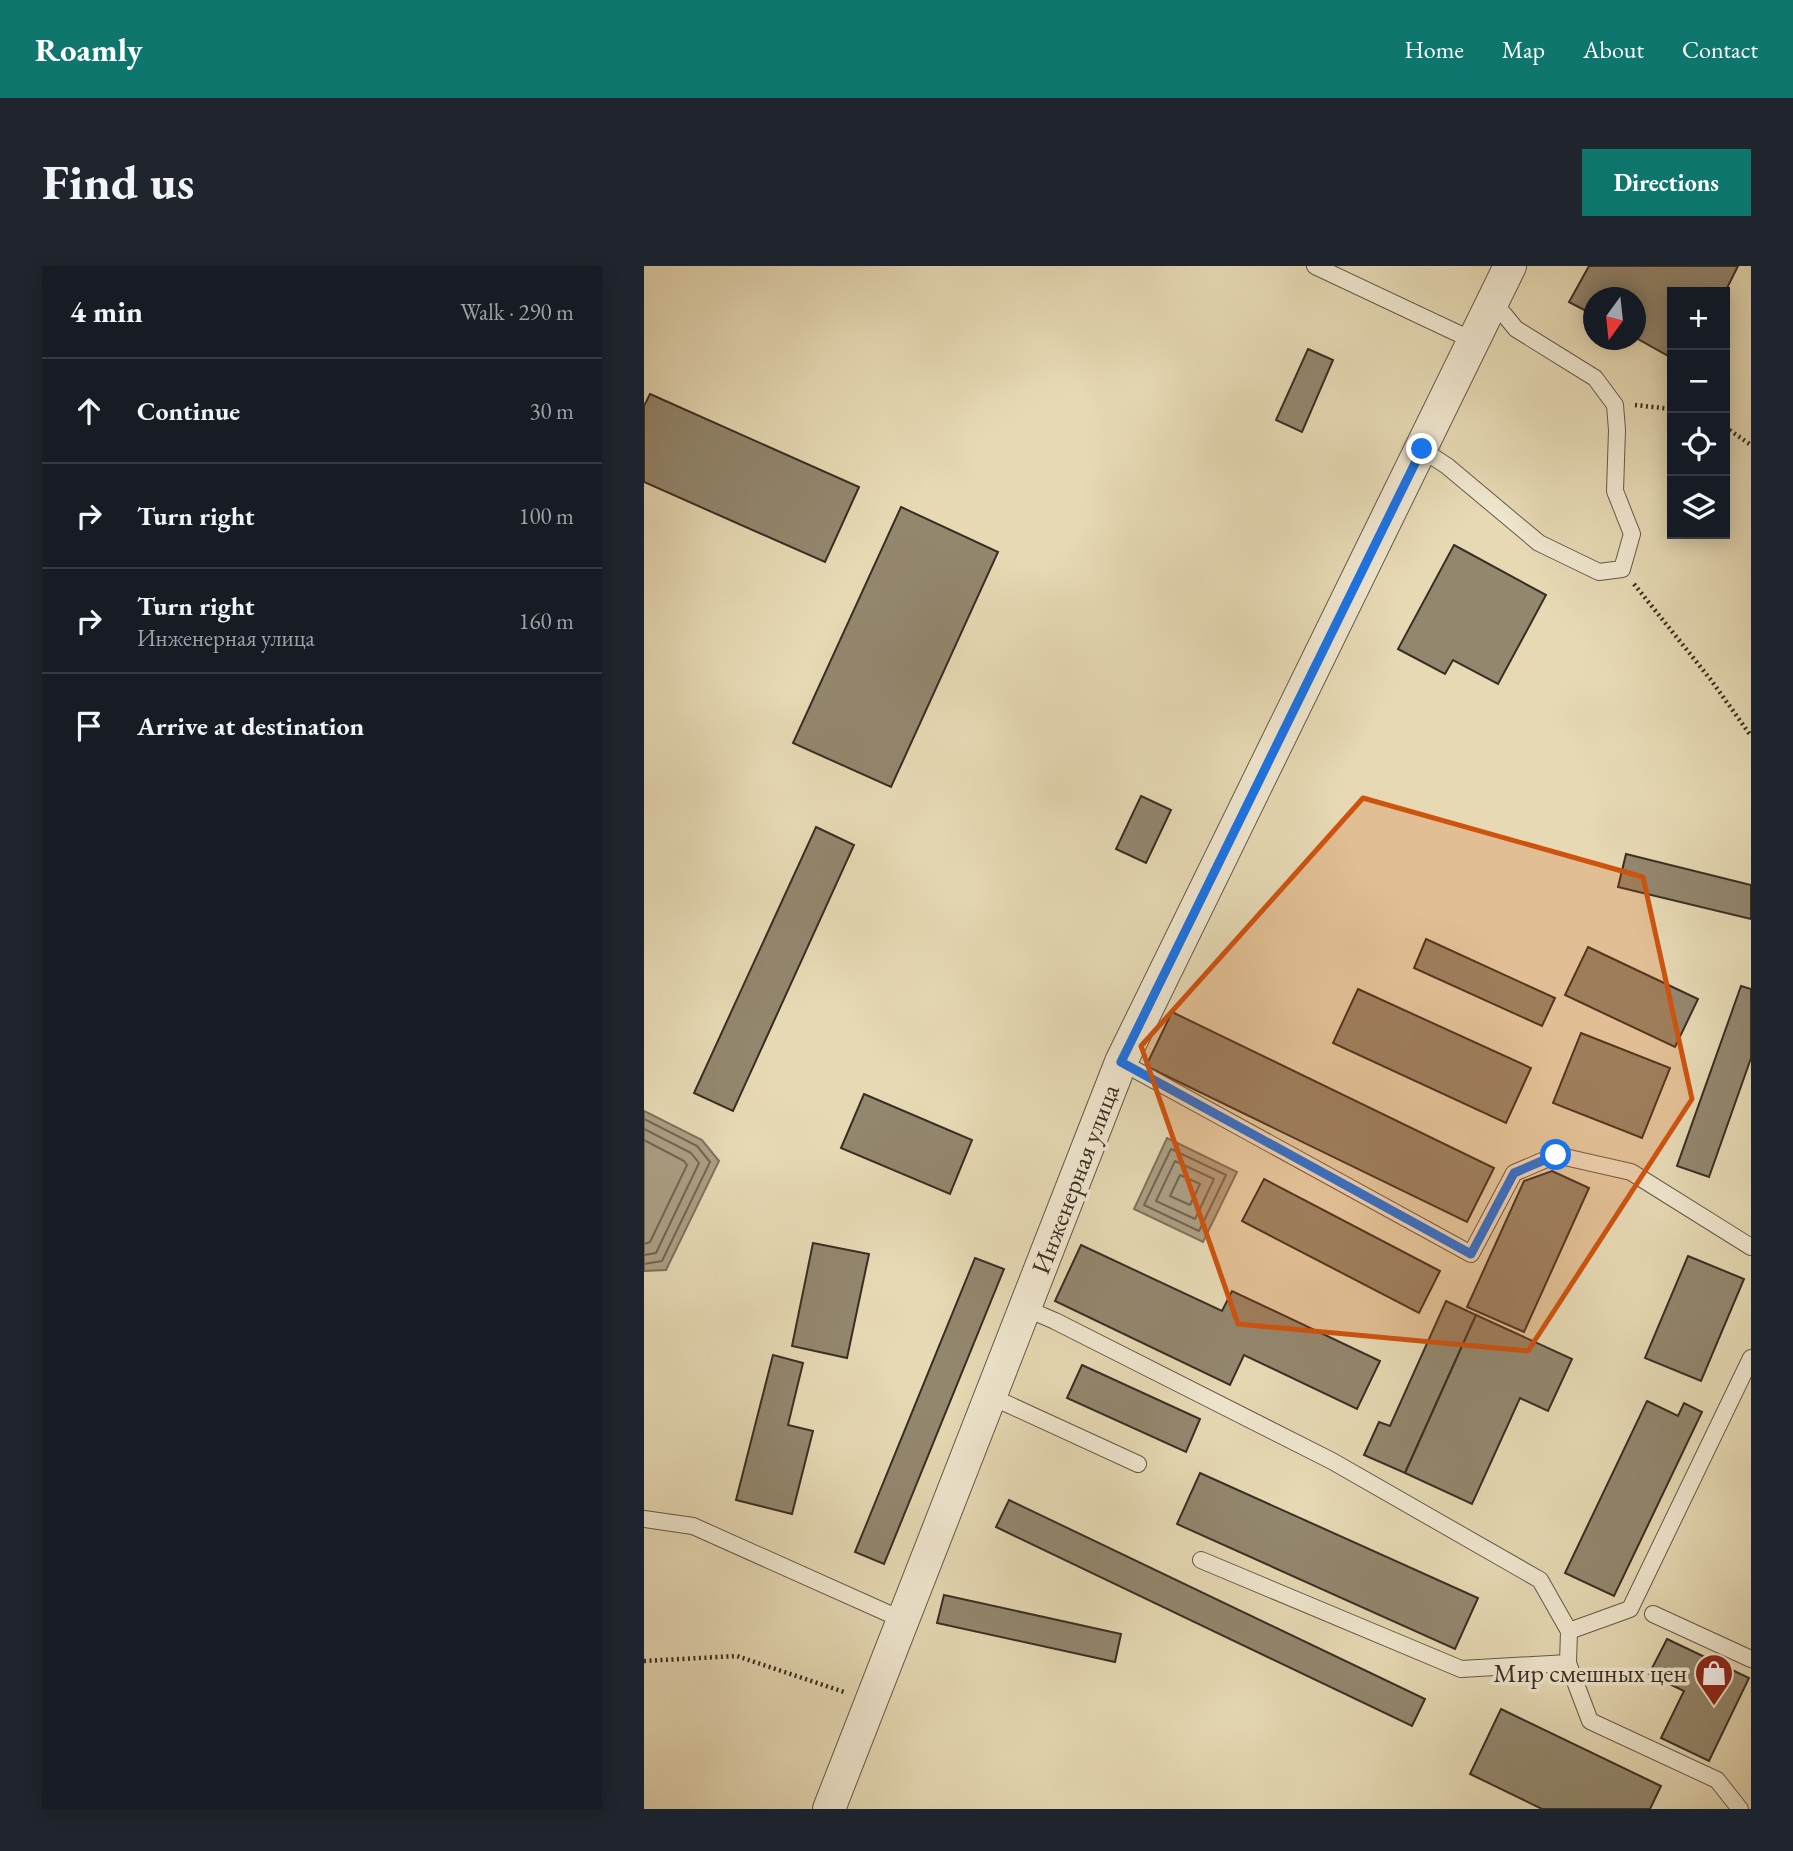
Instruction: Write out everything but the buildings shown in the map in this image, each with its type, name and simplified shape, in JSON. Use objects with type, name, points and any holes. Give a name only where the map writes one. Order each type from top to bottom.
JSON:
[{"type":"street","name":"Инженерная улица","points":[[829,1809],[1121,1062],[1510,266]]},
{"type":"lane","points":[[1315,266],[1474,341]]},
{"type":"lane","points":[[1422,449],[1447,466],[1539,543],[1599,572],[1622,569],[1632,534],[1615,491],[1615,405],[1595,378],[1516,329],[1493,301]]},
{"type":"lane","points":[[1121,1062],[1471,1254],[1514,1173],[1556,1155],[1630,1172],[1751,1247]]},
{"type":"lane","points":[[1025,1308],[1332,1461],[1540,1580],[1569,1631],[1569,1663],[1590,1721],[1717,1780],[1740,1809]]},
{"type":"lane","points":[[1569,1631],[1630,1609],[1751,1359]]},
{"type":"lane","points":[[990,1396],[1138,1464]]},
{"type":"lane","points":[[644,1519],[693,1526],[903,1620]]},
{"type":"lane","points":[[1201,1560],[1461,1669],[1569,1663]]},
{"type":"lane","points":[[1653,1614],[1751,1659]]},
{"type":"path","points":[[1615,405],[1667,408]]},
{"type":"path","points":[[1730,430],[1751,445]]},
{"type":"path","points":[[1622,569],[1711,680],[1751,736]]},
{"type":"path","points":[[644,1661],[737,1656],[872,1701]]},
{"type":"highlighted area","points":[[1363,798],[1643,877],[1692,1099],[1528,1351],[1238,1324],[1141,1046]]},
{"type":"water","points":[[644,1111],[702,1140],[719,1161],[666,1270],[644,1271]]},
{"type":"water","points":[[1167,1138],[1237,1172],[1203,1242],[1134,1209]]},
{"type":"place","name":"Мир смешных цен","points":[[1714,1707]]},
{"type":"route","points":[[1422,449],[1121,1062],[1471,1254],[1514,1173],[1556,1155]]}]
